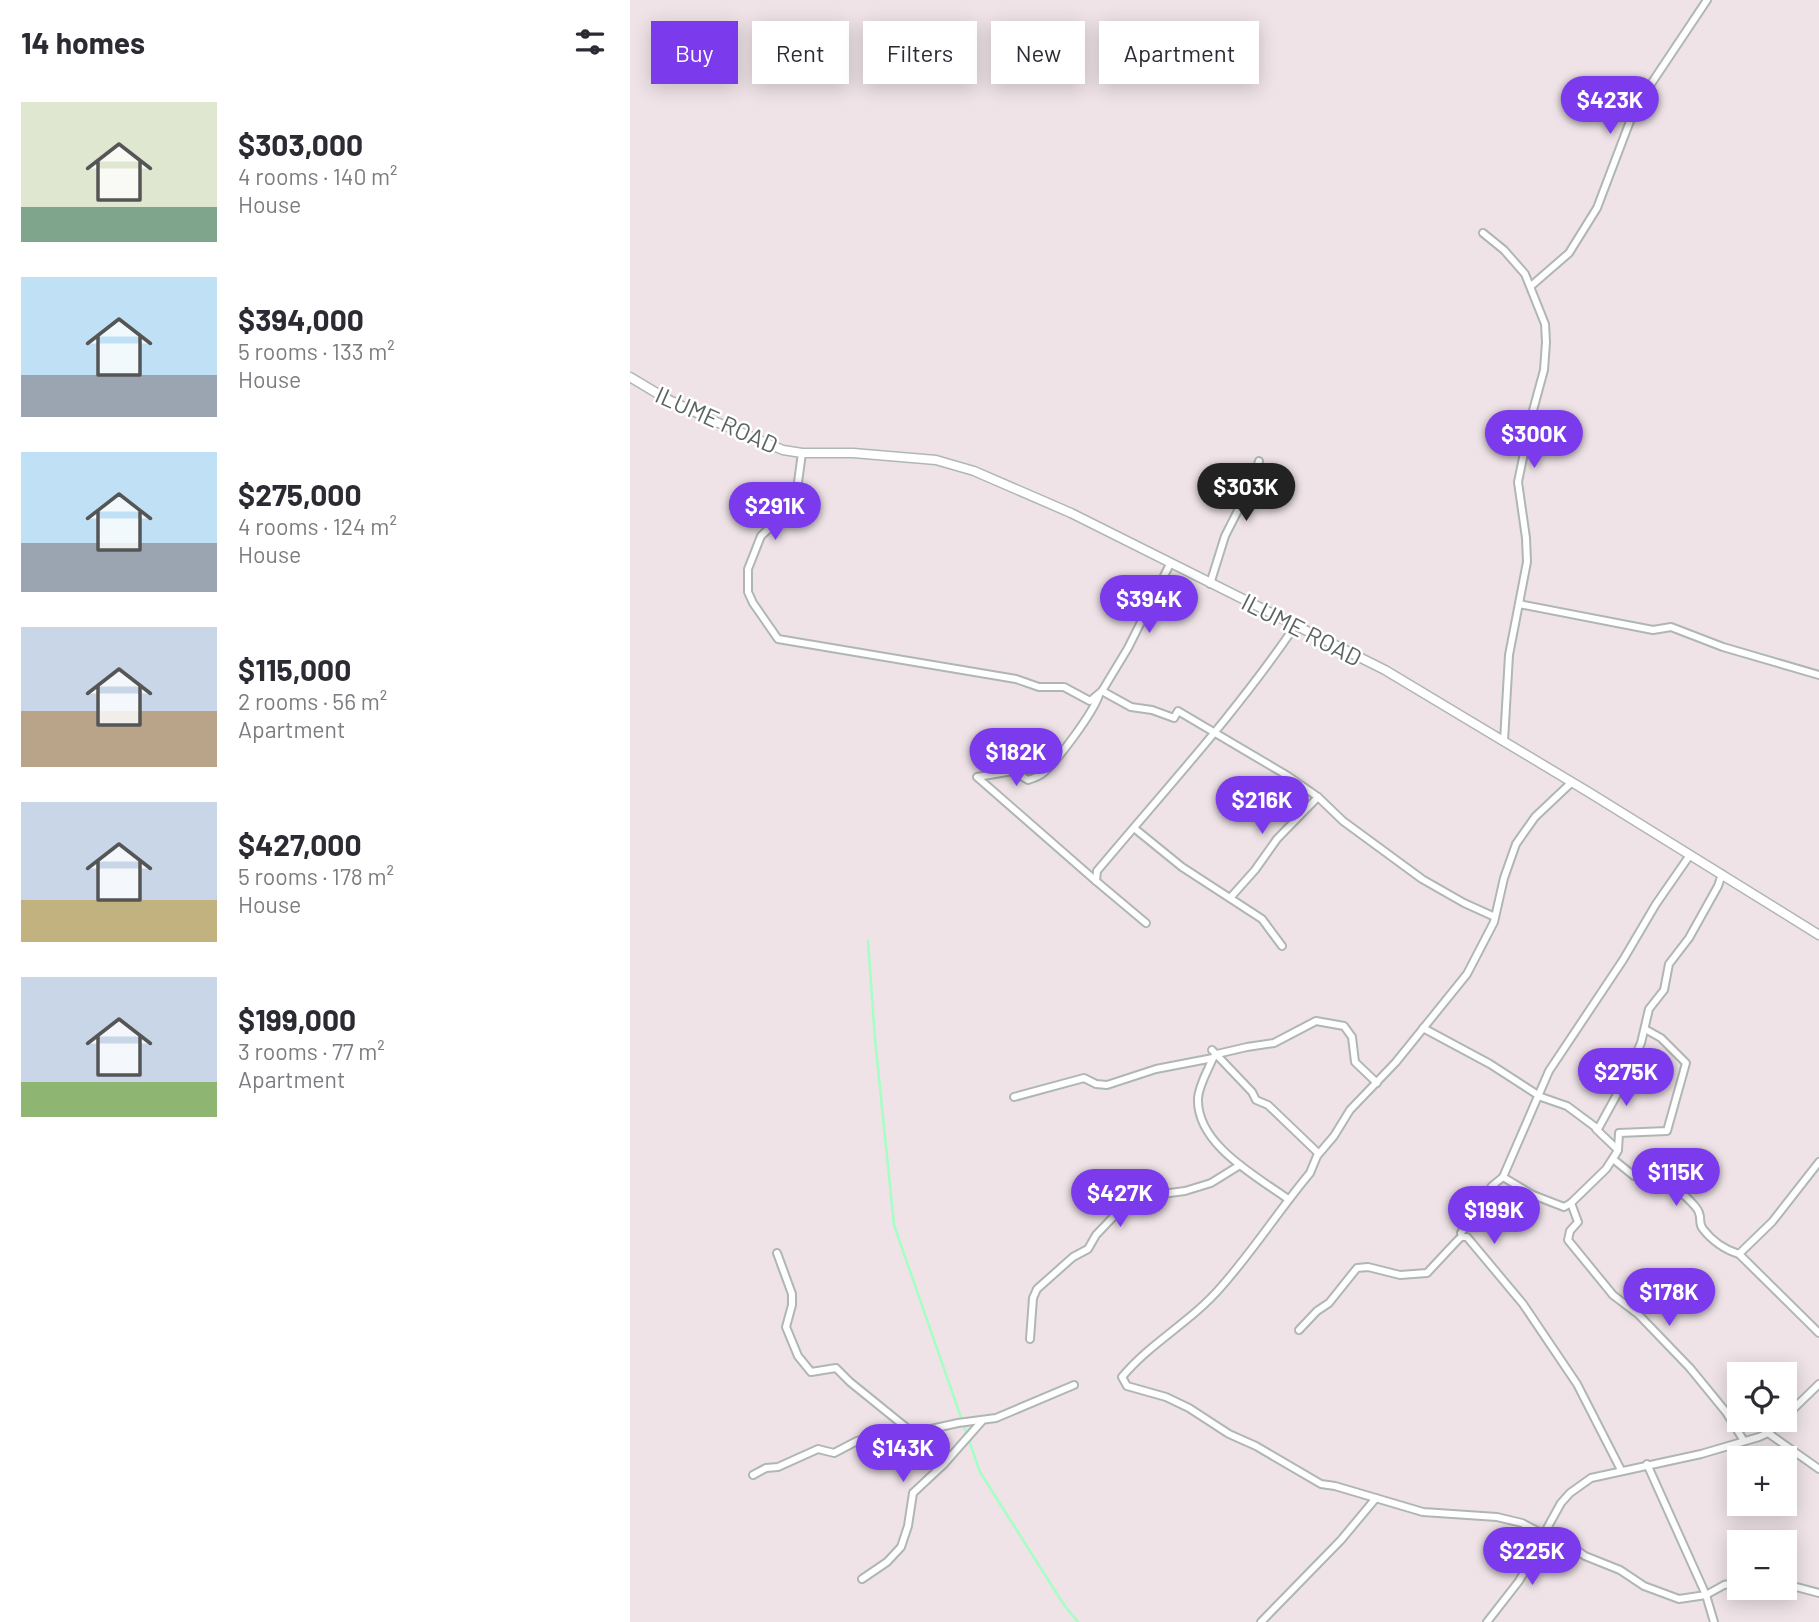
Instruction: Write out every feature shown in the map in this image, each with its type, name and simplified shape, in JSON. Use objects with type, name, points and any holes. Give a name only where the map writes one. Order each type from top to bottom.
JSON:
[{"type":"street","points":[[1531,286],[1569,253],[1597,208],[1635,108],[1707,0]]},
{"type":"street","points":[[1483,233],[1514,260],[1525,274],[1545,324],[1546,358],[1518,482],[1527,562],[1509,655],[1504,741]]},
{"type":"street","name":"ILUME ROAD","points":[[630,377],[665,398],[783,450],[936,460],[955,465],[1071,513],[1385,670],[1572,782],[1819,936]]},
{"type":"street","points":[[802,453],[795,504],[761,536],[748,569],[748,592],[778,639],[1016,679],[1039,687],[1064,687],[1090,701],[1101,693]]},
{"type":"street","points":[[1210,583],[1225,536],[1252,483],[1259,461]]},
{"type":"street","points":[[1146,923],[976,777],[1013,771],[1028,780],[1040,776],[1054,762],[1094,709],[1170,564]]},
{"type":"street","points":[[1519,604],[1653,630],[1671,627],[1723,648],[1819,675]]},
{"type":"street","points":[[1096,881],[1097,872],[1216,732],[1269,665],[1295,626]]},
{"type":"street","points":[[1101,693],[1131,707],[1152,710],[1174,718],[1178,710],[1318,797],[1343,821],[1422,879],[1495,917]]},
{"type":"street","points":[[1572,782],[1535,817],[1516,844],[1504,878],[1495,917],[1466,974],[1377,1083],[1350,1110],[1334,1136],[1317,1156],[1310,1173],[1221,1287],[1187,1322],[1141,1355],[1122,1380],[1127,1386],[1166,1397],[1189,1408],[1229,1434],[1256,1446],[1321,1484],[1423,1512],[1497,1517],[1522,1523],[1560,1538],[1585,1556],[1620,1570],[1644,1586],[1679,1600],[1706,1595],[1727,1584]]},
{"type":"street","points":[[1230,898],[1255,870],[1277,839],[1318,797]]},
{"type":"street","points":[[1134,828],[1182,867],[1262,919],[1282,946]]},
{"type":"street","points":[[1461,1233],[1492,1186],[1503,1177],[1556,1059],[1690,855]]},
{"type":"street","points":[[1596,1129],[1600,1127],[1621,1087],[1645,1029],[1649,1009],[1664,990],[1670,964],[1689,938],[1722,874]]},
{"type":"street","points":[[1014,1097],[1084,1078],[1096,1084],[1107,1085],[1214,1054],[1273,1043],[1316,1021],[1344,1026],[1350,1032],[1353,1037],[1355,1062],[1377,1083]]},
{"type":"street","points":[[1423,1027],[1490,1064],[1538,1096],[1567,1106],[1587,1119],[1618,1150]]},
{"type":"street","points":[[1503,1177],[1533,1195],[1564,1206],[1571,1203],[1613,1159],[1618,1150],[1619,1133],[1667,1131],[1686,1063],[1661,1038],[1645,1029]]},
{"type":"street","points":[[1214,1054],[1252,1092],[1256,1100],[1268,1105],[1316,1151]]},
{"type":"street","points":[[1214,1054],[1198,1101],[1214,1140],[1240,1165],[1288,1199]]},
{"type":"street","points":[[1613,1159],[1634,1176],[1646,1171],[1654,1172],[1663,1178],[1694,1205],[1699,1212],[1700,1225],[1704,1231],[1728,1250],[1739,1254],[1819,1333]]},
{"type":"street","points":[[1739,1254],[1772,1222],[1819,1162]]},
{"type":"street","points":[[1030,1339],[1033,1298],[1037,1289],[1073,1257],[1088,1249],[1124,1199],[1185,1191],[1211,1183],[1240,1165]]},
{"type":"street","points":[[1571,1203],[1578,1222],[1568,1236],[1571,1244],[1613,1295],[1638,1314],[1690,1368],[1732,1420],[1744,1441]]},
{"type":"street","points":[[1299,1330],[1329,1303],[1357,1268],[1362,1266],[1400,1275],[1427,1273],[1461,1237],[1467,1237],[1523,1304],[1577,1384],[1621,1470]]},
{"type":"street","points":[[777,1253],[792,1294],[786,1327],[798,1356],[811,1372],[836,1368],[913,1433]]},
{"type":"street","points":[[1797,1405],[1819,1384]]},
{"type":"street","points":[[753,1475],[818,1449],[834,1453],[868,1438],[893,1444],[913,1433],[996,1418],[1074,1385]]},
{"type":"street","points":[[862,1579],[887,1562],[901,1547],[914,1493],[984,1420]]},
{"type":"street","points":[[1489,1621],[1519,1581],[1561,1503],[1591,1478],[1701,1454],[1768,1433],[1819,1469]]},
{"type":"street","points":[[1647,1464],[1706,1595],[1714,1622]]},
{"type":"street","points":[[1261,1622],[1341,1540],[1376,1498]]},
{"type":"street","points":[[1797,1587],[1819,1593]]},
{"type":"waterway","points":[[868,941],[894,1225],[980,1472],[1064,1605],[1078,1622]]}]
